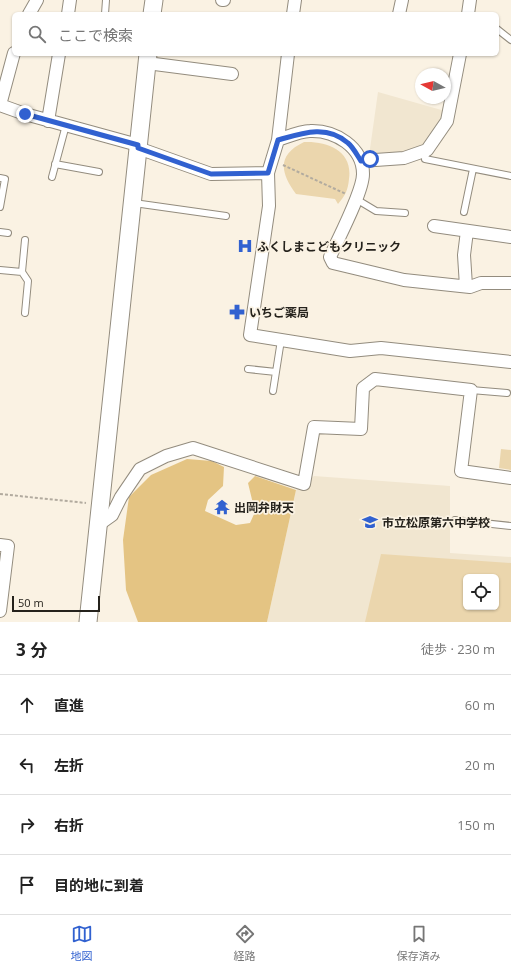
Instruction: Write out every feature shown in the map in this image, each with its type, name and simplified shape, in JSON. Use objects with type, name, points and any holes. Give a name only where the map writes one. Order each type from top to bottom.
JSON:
[{"type":"street","points":[[30,12],[37,0]]},
{"type":"street","points":[[68,12],[70,0]]},
{"type":"street","points":[[152,12],[154,0]]},
{"type":"street","points":[[293,12],[295,0]]},
{"type":"street","points":[[399,12],[402,0]]},
{"type":"street","points":[[468,12],[470,0]]},
{"type":"street","points":[[13,56],[0,105],[48,121],[138,147],[211,174],[268,173]]},
{"type":"street","points":[[48,121],[59,56]]},
{"type":"street","points":[[288,56],[278,140],[268,173],[269,206],[250,335],[350,351],[381,348],[511,362]]},
{"type":"street","points":[[361,161],[404,158],[427,150],[446,121],[460,56]]},
{"type":"street","points":[[88,622],[148,58],[232,74]]},
{"type":"street","points":[[278,140],[309,130],[332,133],[349,143],[361,161],[363,176],[353,197],[330,257],[333,264],[404,280],[466,286],[481,283],[511,283]]},
{"type":"street","points":[[434,226],[511,237]]},
{"type":"street","points":[[466,286],[464,255],[467,231]]},
{"type":"street","points":[[98,525],[112,515],[121,497],[140,470],[166,456],[193,448],[304,484],[314,427],[361,429],[363,388],[375,379],[471,390],[461,471],[511,478]]},
{"type":"street","points":[[0,545],[8,546],[0,611]]},
{"type":"lane","points":[[105,12],[106,0]]},
{"type":"lane","points":[[499,31],[511,40]]},
{"type":"lane","points":[[52,177],[66,125]]},
{"type":"lane","points":[[427,150],[425,159],[511,176]]},
{"type":"lane","points":[[55,164],[99,172]]},
{"type":"lane","points":[[464,212],[473,169]]},
{"type":"lane","points":[[0,178],[5,179],[0,207]]},
{"type":"lane","points":[[353,197],[376,211],[404,213]]},
{"type":"lane","points":[[132,203],[226,216]]},
{"type":"lane","points":[[0,232],[8,233]]},
{"type":"lane","points":[[25,313],[28,281],[22,272],[26,240]]},
{"type":"lane","points":[[0,270],[22,272]]},
{"type":"lane","points":[[273,392],[281,340]]},
{"type":"lane","points":[[248,368],[276,372]]},
{"type":"lane","points":[[471,390],[507,394]]},
{"type":"lane","points":[[455,520],[511,526]]},
{"type":"path","points":[[277,162],[353,197]]},
{"type":"path","points":[[0,494],[92,504]]},
{"type":"shaded area","points":[[378,92],[415,102],[415,104],[420,104],[445,111],[443,120],[421,149],[399,156],[369,156]]},
{"type":"shaded area","points":[[304,142],[322,143],[330,146],[343,155],[347,161],[349,169],[348,186],[338,204],[335,199],[296,194],[291,186],[284,171],[285,158],[295,147]]},
{"type":"shaded area","points":[[501,449],[511,450],[511,470],[499,468]]},
{"type":"shaded area","points":[[187,459],[212,461],[224,467],[223,486],[208,500],[205,511],[236,525],[250,523],[255,512],[248,483],[255,476],[296,490],[267,622],[138,622],[126,590],[123,540],[129,497],[151,475]]},
{"type":"shaded area","name":"市立松原第六中学校","points":[[314,476],[450,486],[450,553],[511,557],[511,622],[267,622],[296,490]]},
{"type":"shaded area","points":[[381,554],[511,563],[511,622],[365,622]]},
{"type":"place","name":"ふくしまこどもクリニック","points":[[245,246]]},
{"type":"place","name":"いちご薬局","points":[[237,312]]},
{"type":"place","name":"出岡弁財天","points":[[222,507]]},
{"type":"place","name":"市立松原第六中学校","points":[[370,522]]},
{"type":"route","points":[[25,114],[138,145],[138,148],[163,158],[211,174],[251,172],[268,173],[278,140],[309,130],[332,133],[349,143],[361,161],[370,159]]}]
